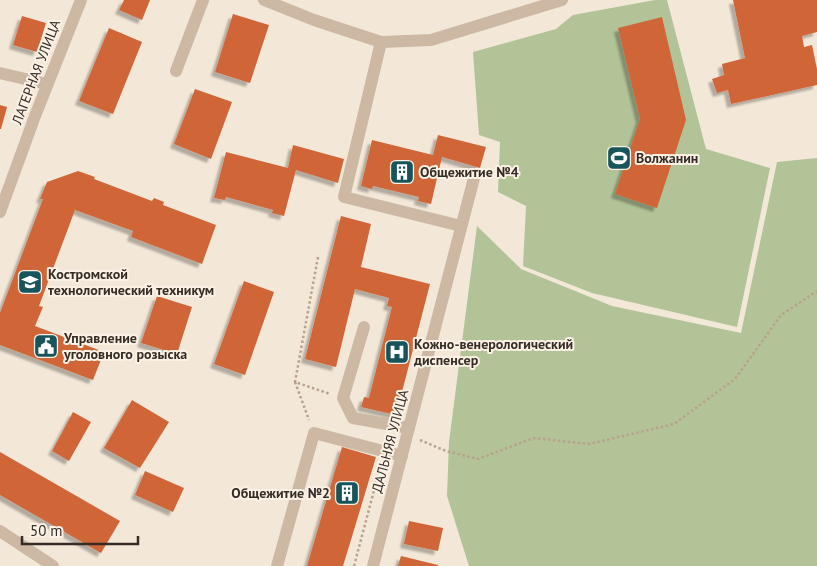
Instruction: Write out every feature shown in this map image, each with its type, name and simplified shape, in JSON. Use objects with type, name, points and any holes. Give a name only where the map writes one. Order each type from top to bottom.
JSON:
[{"type":"street","name":"ЛАГЕРНАЯ УЛИЦА","points":[[0,212],[47,84],[81,0]]},
{"type":"street","points":[[176,72],[203,0]]},
{"type":"street","points":[[264,0],[314,20],[381,42],[431,40],[562,0]]},
{"type":"street","points":[[381,42],[344,197],[462,226]]},
{"type":"street","points":[[0,73],[47,84]]},
{"type":"street","name":"ДАЛЬНЯЯ УЛИЦА","points":[[373,566],[474,178]]},
{"type":"street","points":[[364,327],[342,398],[353,418],[408,432]]},
{"type":"street","points":[[277,566],[314,433],[402,456]]},
{"type":"street","points":[[0,531],[53,566]]},
{"type":"path","points":[[314,433],[296,382],[318,257]]},
{"type":"path","points":[[408,432],[446,451],[478,459],[534,438],[589,444],[674,424],[735,379],[781,315],[817,291]]},
{"type":"path","points":[[296,382],[342,398]]},
{"type":"path","points":[[354,566],[384,452]]},
{"type":"green space","name":"Волжанин","points":[[655,0],[667,0],[706,149],[770,168],[737,327],[592,293],[523,266],[526,206],[498,192],[500,142],[479,135],[473,52],[556,29],[573,15]]},
{"type":"green space","points":[[817,158],[817,566],[469,566],[447,496],[449,442],[477,226],[521,269],[612,306],[741,333],[777,162]]},
{"type":"building","points":[[124,0],[150,0],[142,20],[119,10]]},
{"type":"building","points":[[733,0],[817,0],[817,32],[802,36],[804,47],[812,45],[817,69],[817,85],[731,104],[728,90],[717,93],[712,79],[724,75],[722,64],[745,58]]},
{"type":"building","points":[[233,14],[269,25],[250,83],[215,72]]},
{"type":"building","points":[[22,16],[46,23],[37,52],[13,45]]},
{"type":"building","points":[[662,17],[686,120],[657,208],[615,194],[640,119],[618,28]]},
{"type":"building","points":[[109,28],[142,42],[113,114],[79,101]]},
{"type":"building","points":[[195,89],[232,102],[211,159],[174,144]]},
{"type":"building","points":[[0,105],[7,107],[1,129],[0,129]]},
{"type":"building","name":"Общежитие №4","points":[[438,135],[486,147],[480,168],[442,157],[431,204],[418,201],[419,197],[373,186],[372,189],[361,186],[372,140],[433,155]]},
{"type":"building","points":[[293,145],[344,159],[338,183],[296,170],[284,216],[272,213],[273,210],[226,197],[225,200],[214,198],[226,152],[288,168]]},
{"type":"building","name":"Костромской технологический техникум","points":[[78,171],[152,201],[154,198],[164,202],[163,205],[216,225],[202,264],[131,237],[133,231],[75,210],[39,306],[43,307],[35,326],[104,352],[93,380],[0,345],[0,313],[43,199],[40,199],[47,182]]},
{"type":"building","points":[[341,216],[371,224],[361,267],[430,284],[396,415],[361,407],[364,397],[369,398],[392,307],[387,306],[389,298],[355,289],[336,367],[305,359]]},
{"type":"building","points":[[244,281],[274,292],[245,375],[214,364]]},
{"type":"building","points":[[157,296],[192,307],[177,354],[141,343]]},
{"type":"building","points":[[132,400],[169,422],[140,468],[104,448]]},
{"type":"building","points":[[73,412],[91,422],[69,461],[52,451]]},
{"type":"building","name":"Общежитие №2","points":[[342,447],[376,457],[343,566],[307,566]]},
{"type":"building","points":[[0,452],[120,521],[101,553],[0,495]]},
{"type":"building","points":[[145,471],[184,488],[173,512],[135,495]]},
{"type":"building","points":[[409,521],[443,528],[438,551],[404,544]]},
{"type":"building","points":[[401,556],[438,565],[438,566],[398,566]]},
{"type":"place","name":"Волжанин","points":[[619,158]]},
{"type":"place","name":"Общежитие №4","points":[[402,172]]},
{"type":"place","name":"Костромской технологический техникум","points":[[30,282]]},
{"type":"place","name":"Управление уголовного розыска","points":[[46,346]]},
{"type":"place","name":"Кожно-венерологический диспенсер","points":[[397,352]]},
{"type":"place","name":"Общежитие №2","points":[[347,493]]}]
